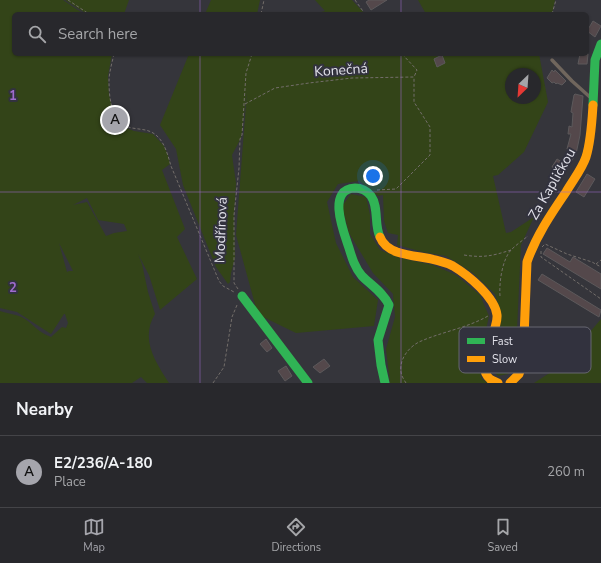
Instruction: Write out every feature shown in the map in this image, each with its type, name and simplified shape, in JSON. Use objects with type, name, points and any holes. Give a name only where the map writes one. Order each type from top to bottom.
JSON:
[{"type":"street","name":"Za Kapličkou","points":[[524,327],[527,262],[531,250],[539,234],[581,168],[586,156],[590,131],[595,60],[601,44]]},
{"type":"street","points":[[385,383],[378,340],[389,305],[384,294],[369,283],[358,271],[353,258],[339,215],[338,204],[342,195],[348,189],[356,187],[363,188],[374,200],[377,233],[381,242],[388,248],[396,252],[447,263],[487,294],[493,301],[497,311],[497,321],[495,327]]},
{"type":"street","points":[[242,296],[308,383]]},
{"type":"street","points":[[486,373],[494,382],[498,383]]},
{"type":"street","name":"Za Kapličkou","points":[[510,383],[521,373]]},
{"type":"lane","points":[[552,60],[572,82],[592,99]]},
{"type":"path","points":[[68,0],[86,12]]},
{"type":"path","points":[[261,12],[264,0]]},
{"type":"path","points":[[354,0],[363,12]]},
{"type":"path","points":[[553,12],[556,0]]},
{"type":"path","points":[[114,56],[109,80],[111,102],[114,114],[122,124],[144,129],[157,135],[166,149],[171,166],[219,281],[224,286],[242,296],[232,317],[224,367],[213,383]]},
{"type":"path","name":"Modřínová","points":[[242,296],[234,283],[234,215],[246,73],[251,56]]},
{"type":"path","points":[[363,188],[379,190],[396,189],[430,155],[430,127],[414,102],[414,77],[417,70],[404,56]]},
{"type":"path","name":"Konečná","points":[[244,104],[275,88],[352,78],[414,77]]},
{"type":"path","points":[[462,327],[483,319],[497,311],[500,301],[499,286],[501,274],[508,253],[530,235],[539,234]]},
{"type":"path","points":[[601,268],[596,264],[546,244],[540,248],[541,257],[601,299]]},
{"type":"path","points":[[464,255],[479,258],[496,255],[511,250]]},
{"type":"path","points":[[596,264],[601,260]]},
{"type":"path","points":[[406,383],[401,372],[404,356],[408,351],[418,343],[459,328]]},
{"type":"green space","points":[[0,0],[63,0],[81,12],[12,12],[12,56],[112,56],[108,76],[109,95],[114,114],[121,126],[134,131],[153,134],[164,146],[170,164],[162,170],[185,229],[177,237],[197,279],[160,310],[149,275],[138,254],[155,314],[149,332],[151,350],[169,383],[147,383],[141,377],[132,383],[0,383],[0,311],[22,317],[40,331],[51,337],[62,327],[66,328],[68,323],[64,314],[51,334],[17,312],[0,308]],"holes":[[[87,198],[98,220],[124,224],[127,231],[106,236],[87,202],[73,205]],[[59,243],[73,271],[67,272]]]},
{"type":"green space","points":[[65,0],[129,0],[125,12],[84,12]]},
{"type":"green space","points":[[211,0],[260,0],[257,12],[206,12]]},
{"type":"green space","points":[[315,0],[352,0],[363,12],[321,12],[325,11]]},
{"type":"green space","points":[[418,0],[555,0],[552,12],[425,12]]},
{"type":"green space","points":[[188,56],[539,56],[548,102],[524,152],[498,175],[493,176],[506,233],[511,232],[534,217],[521,245],[517,327],[500,327],[501,313],[495,294],[473,273],[446,256],[397,245],[398,235],[388,233],[384,221],[383,195],[378,196],[359,181],[338,184],[327,202],[336,243],[353,277],[378,300],[374,326],[296,333],[261,316],[256,308],[236,235],[247,91],[241,138],[232,155],[236,183],[234,215],[235,258],[230,282],[228,284],[216,267],[183,185],[176,149],[160,125]]},
{"type":"green space","points":[[351,194],[366,197],[370,215],[370,234],[380,250],[400,258],[433,265],[456,275],[480,295],[489,316],[487,327],[459,327],[459,373],[480,373],[482,379],[488,383],[390,383],[386,349],[395,317],[393,294],[373,273],[349,233],[342,206]]},
{"type":"green space","points":[[601,319],[601,383],[534,383],[550,373],[591,373],[591,331]]},
{"type":"green space","points":[[495,373],[508,373],[498,376]]},
{"type":"building","points":[[369,0],[387,0],[371,10],[366,2]]},
{"type":"building","points":[[593,21],[601,26],[595,37],[589,32],[589,28]]},
{"type":"building","points":[[442,56],[445,63],[437,67],[434,59]]},
{"type":"building","points":[[580,56],[588,56],[587,64],[578,64]]},
{"type":"building","points":[[552,70],[554,72],[555,70],[566,81],[562,85],[554,82],[552,83],[547,78]]},
{"type":"building","points":[[575,94],[583,96],[580,135],[576,154],[564,173],[552,167],[557,159],[562,162],[569,149],[567,149],[571,134],[568,134],[569,126],[572,127],[573,113],[571,112]]},
{"type":"building","points":[[587,174],[595,179],[584,197],[576,192]]},
{"type":"building","points":[[547,248],[570,262],[573,257],[601,274],[601,289],[543,254]]},
{"type":"building","points":[[542,274],[601,310],[599,317],[538,280]]},
{"type":"building","points":[[266,339],[272,348],[267,352],[260,344]]},
{"type":"building","points":[[324,359],[330,366],[320,373],[313,367]]},
{"type":"building","points":[[286,366],[292,376],[285,381],[278,371]]},
{"type":"traffic: fast","points":[[593,105],[595,60],[601,44]]},
{"type":"traffic: fast","points":[[380,237],[377,227],[375,205],[371,196],[366,191],[355,188],[346,190],[341,196],[339,213],[357,270],[387,300],[389,305],[378,340],[385,383]]},
{"type":"traffic: fast","points":[[242,296],[308,383]]},
{"type":"traffic: slow","points":[[524,327],[527,262],[544,226],[584,161],[588,151],[593,105]]},
{"type":"traffic: slow","points":[[380,237],[391,250],[440,261],[453,266],[466,275],[480,287],[495,308],[497,315],[495,327]]},
{"type":"traffic: slow","points":[[486,373],[490,379],[498,383]]},
{"type":"traffic: slow","points":[[510,383],[519,373]]},
{"type":"place","name":"E2/236/A-180","points":[[115,120]]}]
